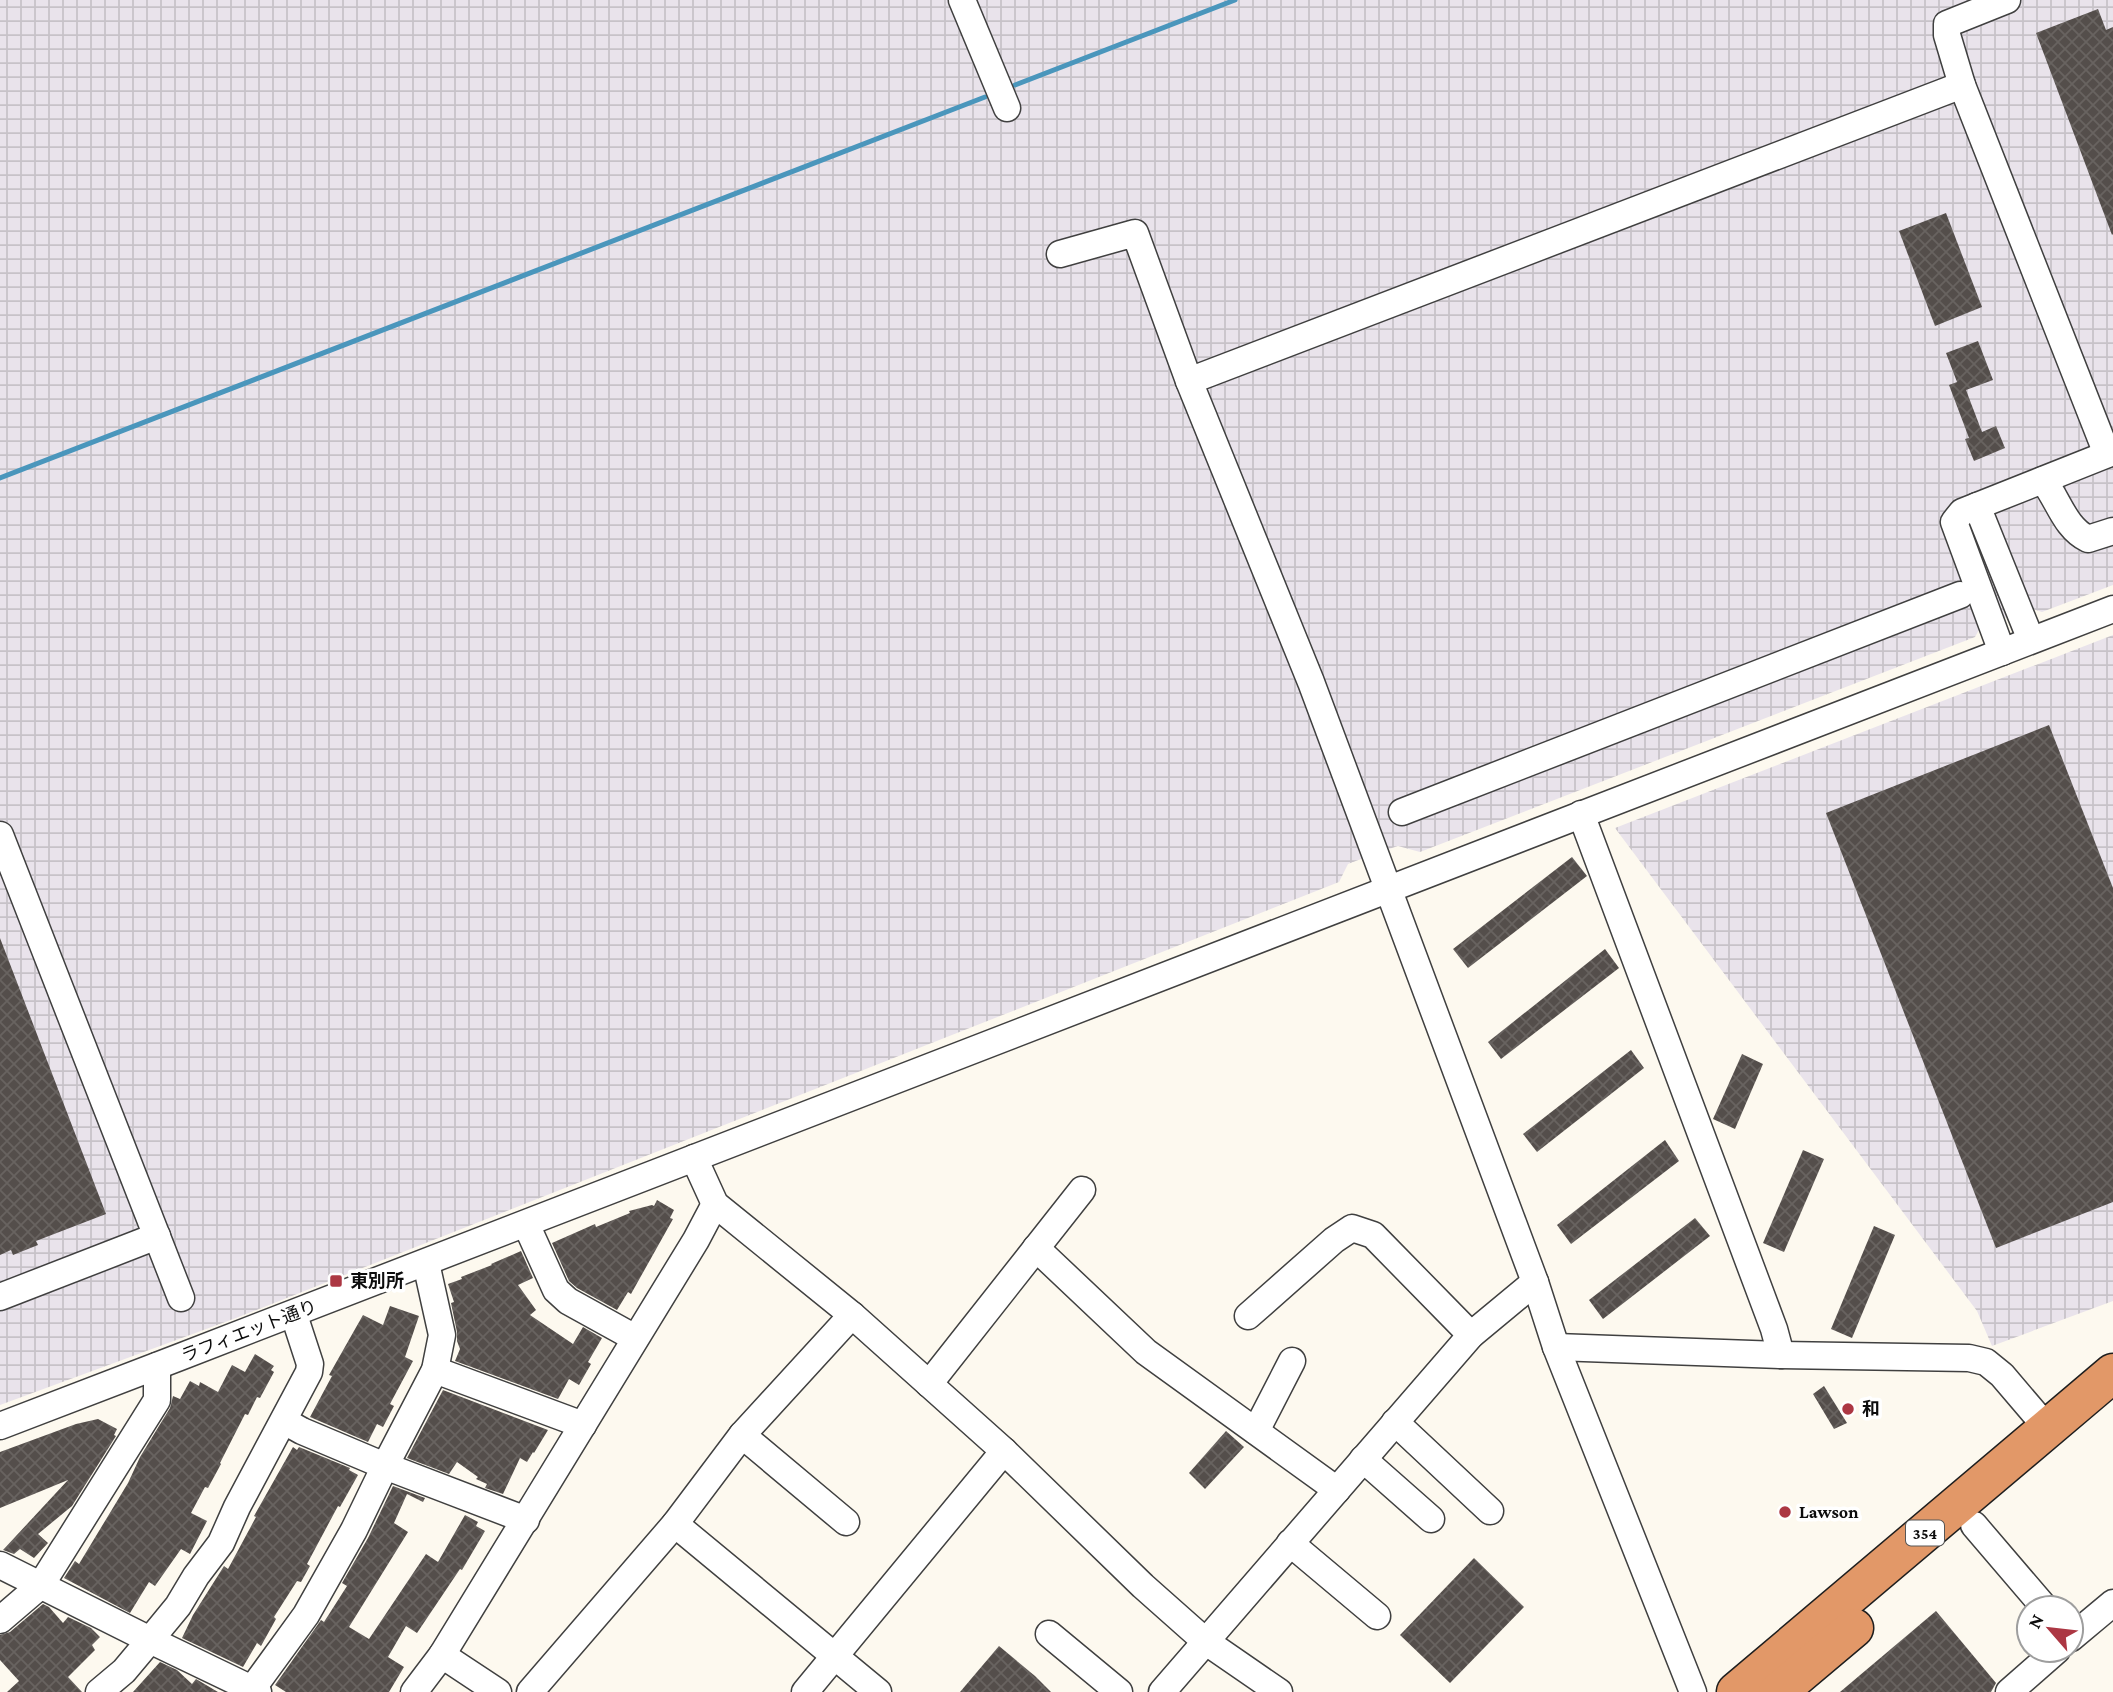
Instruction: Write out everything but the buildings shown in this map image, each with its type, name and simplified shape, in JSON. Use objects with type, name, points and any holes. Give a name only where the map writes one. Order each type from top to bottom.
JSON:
[{"type":"highway","name":"354","points":[[1736,1692],[2113,1373]]},
{"type":"highway","name":"354","points":[[1778,1692],[2113,1405]]},
{"type":"street","points":[[962,0],[1007,108]]},
{"type":"street","points":[[2002,652],[1954,522],[1962,512],[2110,453],[1962,85],[1947,36],[1947,24],[2007,0]]},
{"type":"street","points":[[1189,381],[1962,85]]},
{"type":"street","points":[[1060,254],[1135,233],[1189,381],[1311,682],[1535,1282],[1556,1347],[1693,1692]]},
{"type":"street","points":[[2043,480],[2077,534],[2088,539],[2113,531]]},
{"type":"street","points":[[1978,506],[2031,640]]},
{"type":"street","points":[[1402,812],[1960,596]]},
{"type":"street","name":"ラフィエット通り","points":[[0,1426],[294,1315],[2113,609]]},
{"type":"street","points":[[1581,814],[1774,1329],[1781,1355]]},
{"type":"street","points":[[0,835],[181,1298]]},
{"type":"street","points":[[694,1158],[715,1204],[852,1315],[1004,1451],[1143,1586],[1205,1641],[1279,1692]]},
{"type":"street","points":[[929,1384],[1082,1190]]},
{"type":"street","points":[[414,1692],[442,1655],[526,1520],[696,1240],[715,1204]]},
{"type":"street","points":[[526,1224],[556,1290],[568,1301],[635,1338]]},
{"type":"street","points":[[1248,1316],[1352,1227],[1373,1235],[1471,1335]]},
{"type":"street","points":[[0,1297],[157,1236]]},
{"type":"street","points":[[1036,1248],[1146,1352],[1337,1490]]},
{"type":"street","points":[[0,1565],[254,1691],[306,1615],[354,1530],[436,1370],[442,1335],[426,1263]]},
{"type":"street","points":[[1162,1692],[1471,1335],[1535,1282]]},
{"type":"street","points":[[99,1692],[124,1671],[178,1606],[221,1543],[237,1507],[309,1373],[310,1364],[294,1315]]},
{"type":"street","points":[[530,1692],[675,1524],[742,1435],[852,1315]]},
{"type":"street","points":[[1556,1347],[1969,1358],[1986,1362],[2001,1375],[2048,1429]]},
{"type":"street","points":[[1256,1431],[1292,1361]]},
{"type":"street","points":[[0,1620],[41,1585],[158,1400],[157,1366]]},
{"type":"street","points":[[436,1370],[583,1425]]},
{"type":"street","points":[[284,1421],[385,1466],[526,1520]]},
{"type":"street","points":[[1395,1422],[1490,1511]]},
{"type":"street","points":[[742,1435],[846,1522]]},
{"type":"street","points":[[805,1692],[1004,1451]]},
{"type":"street","points":[[1363,1459],[1432,1519]]},
{"type":"street","points":[[675,1524],[878,1692]]},
{"type":"street","points":[[1974,1525],[2033,1594]]},
{"type":"street","points":[[1290,1543],[1377,1616]]},
{"type":"street","points":[[2085,1627],[2113,1604]]},
{"type":"street","points":[[1049,1634],[1119,1692]]},
{"type":"street","points":[[442,1655],[498,1692]]},
{"type":"street","points":[[2009,1692],[2041,1664]]},
{"type":"shaded area","points":[[0,0],[2113,0],[2113,585],[2042,612],[2030,608],[2019,612],[1980,628],[1975,637],[1420,852],[1398,846],[1348,864],[1339,882],[236,1318],[0,1405]]},
{"type":"shaded area","points":[[2113,635],[2113,1301],[1992,1346],[1977,1311],[1615,828]]},
{"type":"waterway","points":[[1015,85],[1235,0]]},
{"type":"waterway","points":[[0,478],[985,97]]},
{"type":"place","name":"東別所","points":[[336,1281]]},
{"type":"place","name":"和","points":[[1848,1409]]},
{"type":"place","name":"Lawson","points":[[1785,1512]]}]
